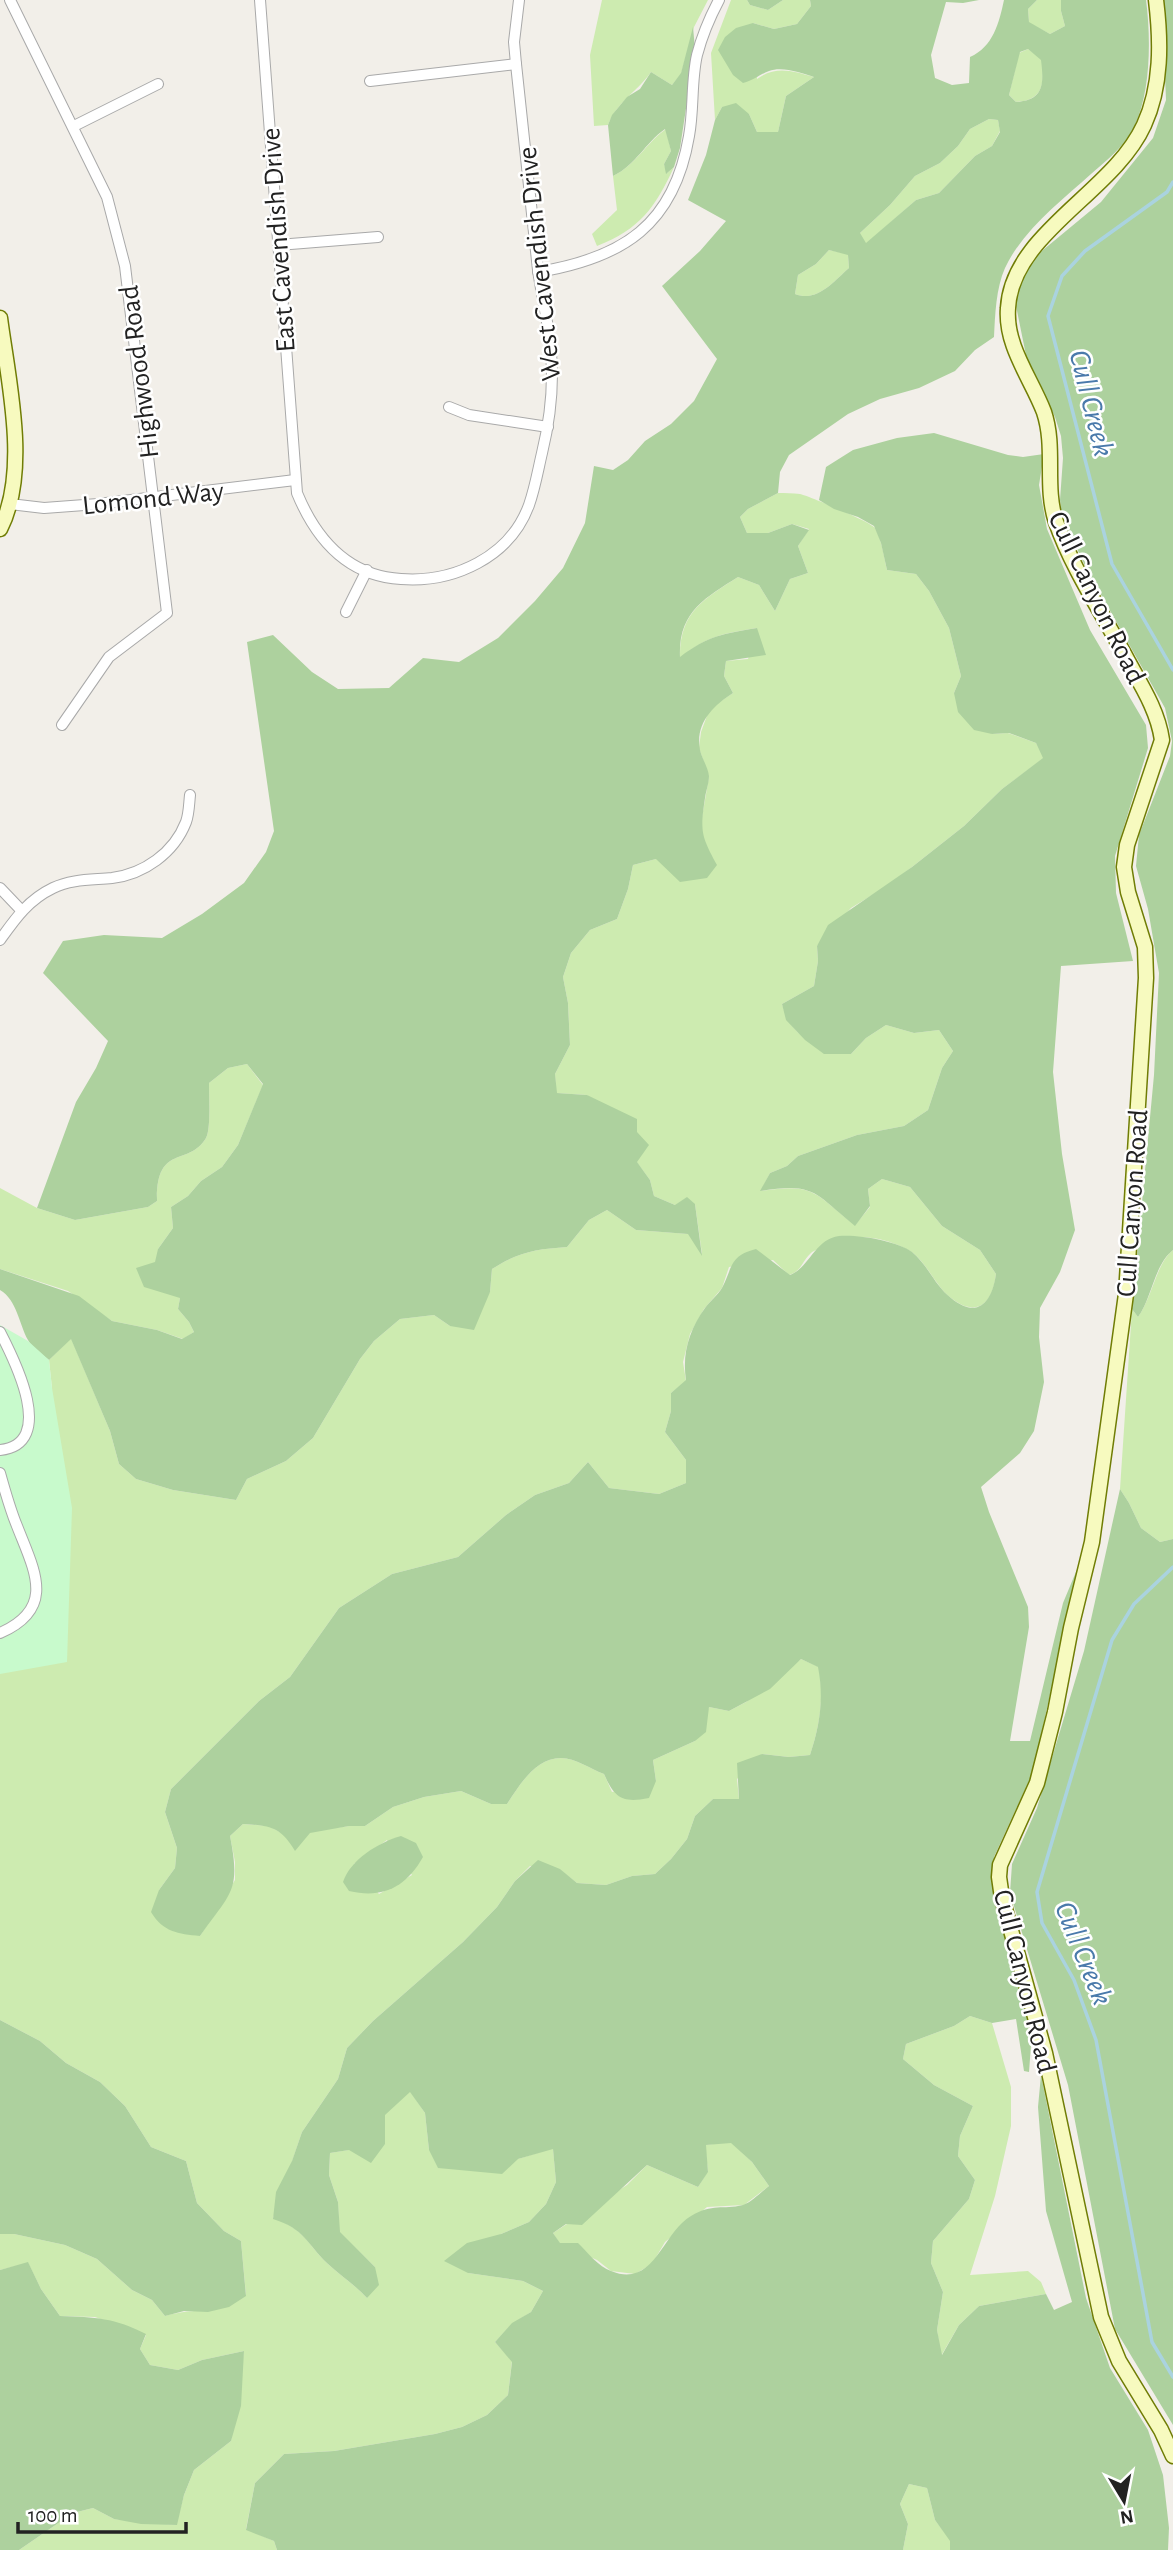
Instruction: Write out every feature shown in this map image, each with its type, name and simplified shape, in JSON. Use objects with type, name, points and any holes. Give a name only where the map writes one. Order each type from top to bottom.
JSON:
[{"type":"street","name":"Highwood Road","points":[[10,0],[107,197],[125,266],[167,613],[109,657],[62,725]]},
{"type":"street","name":"East Cavendish Drive","points":[[260,0],[295,481]]},
{"type":"street","name":"West Cavendish Drive","points":[[295,481],[297,494],[312,527],[339,554],[367,570],[396,579],[430,579],[449,576],[465,569],[508,540],[529,505],[552,399],[551,353],[538,272],[516,64],[515,20],[519,0]]},
{"type":"street","points":[[538,272],[574,266],[613,250],[640,234],[666,202],[679,177],[689,135],[697,56],[719,0]]},
{"type":"street","name":"Cull Canyon Road","points":[[1156,0],[1159,24],[1158,72],[1155,92],[1144,125],[1135,143],[1107,177],[1035,246],[1023,262],[1011,285],[1007,309],[1014,346],[1047,424],[1050,496],[1055,519],[1069,551],[1145,692],[1160,723],[1162,740],[1127,845],[1124,867],[1128,892],[1145,947],[1146,978],[1126,1294],[1092,1542],[1037,1783],[1006,1849],[999,1877],[1002,1899],[1045,2053],[1101,2317],[1119,2361],[1173,2456]]},
{"type":"street","points":[[370,81],[516,64]]},
{"type":"street","points":[[74,126],[158,84]]},
{"type":"street","points":[[278,245],[378,237]]},
{"type":"street","points":[[0,317],[16,458],[10,505],[0,529]]},
{"type":"street","points":[[449,407],[469,415],[548,427]]},
{"type":"street","name":"Lomond Way","points":[[10,505],[44,508],[295,481]]},
{"type":"street","points":[[346,612],[367,570]]},
{"type":"street","points":[[0,940],[21,910],[55,887],[127,875],[158,860],[167,852],[186,821],[190,795]]},
{"type":"street","points":[[0,888],[21,910]]},
{"type":"street","points":[[0,1332],[15,1360],[28,1402],[24,1439],[13,1448],[0,1450]]},
{"type":"street","points":[[0,1473],[11,1512],[38,1585],[33,1608],[11,1628],[0,1633]]},
{"type":"green space","points":[[602,0],[708,0],[694,27],[681,74],[672,85],[651,72],[616,110],[608,125],[594,126],[590,55]]},
{"type":"green space","points":[[731,0],[747,0],[750,5],[768,10],[783,0],[810,0],[811,6],[797,24],[774,29],[753,23],[757,79],[778,71],[792,71],[814,77],[786,96],[778,132],[757,132],[749,114],[722,107],[715,120],[711,53]]},
{"type":"green space","points":[[747,0],[783,0],[768,10],[750,5]]},
{"type":"green space","points":[[810,0],[979,0],[946,2],[931,55],[935,78],[952,85],[969,83],[970,57],[990,41],[1004,0],[1037,0],[1028,9],[1029,22],[1050,34],[1065,26],[1061,0],[1146,0],[1149,31],[1147,81],[1140,113],[1125,141],[1043,217],[1012,254],[1005,268],[996,302],[994,337],[975,350],[955,371],[919,388],[880,399],[848,414],[789,455],[780,472],[778,493],[748,509],[740,517],[747,533],[768,533],[792,524],[809,530],[798,546],[808,573],[790,579],[775,611],[759,585],[738,577],[696,608],[684,628],[680,657],[717,636],[757,628],[766,655],[726,661],[724,676],[733,693],[712,710],[700,732],[700,750],[709,776],[702,826],[717,865],[707,878],[680,882],[656,859],[633,865],[617,919],[590,930],[571,953],[563,977],[568,1003],[570,1045],[555,1074],[557,1093],[587,1095],[637,1119],[637,1132],[649,1145],[637,1162],[650,1180],[654,1196],[675,1205],[687,1197],[695,1204],[702,1256],[688,1234],[636,1230],[607,1210],[589,1220],[567,1247],[528,1252],[492,1269],[490,1292],[474,1330],[450,1326],[434,1315],[400,1319],[374,1341],[360,1359],[313,1438],[286,1461],[247,1479],[236,1500],[173,1490],[136,1479],[119,1464],[110,1431],[71,1339],[49,1360],[35,1349],[28,1340],[10,1300],[0,1290],[0,1269],[79,1296],[112,1321],[157,1330],[182,1339],[194,1332],[178,1309],[180,1298],[144,1287],[136,1268],[155,1262],[158,1249],[173,1228],[171,1207],[222,1167],[238,1145],[263,1084],[247,1064],[228,1068],[209,1083],[208,1134],[199,1147],[168,1163],[158,1183],[157,1201],[148,1207],[75,1220],[37,1208],[76,1102],[108,1041],[43,973],[63,941],[104,935],[162,938],[202,914],[244,883],[266,852],[274,831],[247,642],[273,635],[312,672],[338,689],[389,688],[423,658],[459,662],[498,638],[563,568],[585,523],[594,466],[613,470],[628,460],[645,441],[671,424],[694,401],[717,359],[662,286],[700,251],[726,221],[688,200],[706,155],[715,120],[722,107],[736,103],[749,114],[757,132],[778,132],[786,96],[814,77],[780,69],[766,72],[743,83],[733,75],[718,50],[725,37],[736,28],[753,23],[774,29],[797,24],[811,6]],"holes":[[[1028,49],[1041,60],[1042,83],[1032,98],[1016,102],[1009,95],[1020,52]],[[989,119],[998,120],[1000,132],[992,146],[975,156],[939,193],[916,200],[866,243],[860,233],[890,205],[915,176],[940,163],[958,146],[970,129]],[[829,250],[848,255],[849,268],[831,284],[811,296],[795,294],[798,275],[816,264]]]},
{"type":"green space","points":[[1037,0],[1061,0],[1065,26],[1050,34],[1029,23],[1028,9]]},
{"type":"green space","points":[[1162,0],[1173,0],[1173,1250],[1161,1264],[1138,1317],[1132,1309],[1154,1075],[1159,973],[1148,909],[1136,866],[1139,835],[1170,756],[1172,741],[1165,708],[1087,570],[1062,517],[1061,436],[1055,417],[1027,360],[1016,306],[1018,289],[1031,260],[1101,202],[1153,138],[1166,100]]},
{"type":"green space","points":[[693,27],[695,49],[680,148],[674,167],[666,174],[664,164],[671,151],[665,129],[628,166],[613,176],[608,125],[612,115],[627,97],[640,89],[651,72],[672,85],[681,73]]},
{"type":"green space","points":[[1028,49],[1042,59],[1042,83],[1032,98],[1016,102],[1009,95],[1019,53]]},
{"type":"green space","points":[[989,119],[998,120],[1000,131],[992,146],[975,156],[939,193],[916,200],[866,244],[859,234],[890,205],[915,176],[940,163],[958,146],[970,129]]},
{"type":"green space","points":[[666,129],[671,151],[664,164],[667,173],[674,167],[653,206],[624,232],[597,246],[592,234],[617,210],[613,176],[628,166]]},
{"type":"green space","points":[[829,250],[848,254],[849,268],[818,293],[811,296],[795,294],[798,275],[816,264]]},
{"type":"green space","points":[[934,433],[1008,455],[1023,457],[1044,454],[1039,485],[1047,529],[1090,630],[1146,725],[1148,748],[1115,856],[1116,893],[1133,961],[1061,966],[1053,1072],[1062,1154],[1075,1230],[1060,1272],[1040,1308],[1039,1337],[1044,1382],[1034,1431],[1020,1453],[981,1487],[1028,1607],[1029,1627],[1010,1741],[1030,1741],[1063,1603],[1078,1567],[1033,1772],[994,1857],[995,1895],[1001,1924],[1025,2001],[1031,2045],[1029,2072],[1024,2071],[1016,2019],[992,2023],[970,2016],[954,2026],[906,2044],[903,2059],[934,2085],[973,2106],[960,2136],[958,2156],[975,2180],[969,2199],[933,2241],[931,2263],[943,2292],[937,2330],[942,2355],[959,2325],[979,2306],[1046,2294],[1054,2310],[1072,2302],[1046,2211],[1038,2107],[1041,2075],[1086,2298],[1110,2368],[1148,2430],[1163,2475],[1169,2528],[1168,2550],[950,2550],[950,2541],[935,2520],[927,2488],[909,2484],[900,2504],[908,2524],[903,2550],[277,2550],[274,2541],[246,2530],[255,2483],[284,2454],[334,2451],[435,2434],[462,2427],[487,2415],[508,2395],[512,2362],[495,2342],[512,2323],[531,2312],[543,2291],[523,2281],[468,2273],[444,2261],[467,2243],[501,2234],[529,2222],[546,2204],[556,2182],[553,2149],[518,2159],[502,2174],[438,2168],[429,2150],[425,2113],[410,2092],[385,2115],[385,2144],[371,2163],[349,2150],[330,2153],[329,2175],[338,2202],[340,2232],[375,2267],[379,2285],[367,2298],[328,2264],[299,2232],[273,2219],[276,2192],[292,2161],[302,2132],[338,2079],[347,2048],[373,2021],[463,1942],[497,1907],[515,1881],[538,1860],[560,1869],[577,1883],[606,1885],[632,1876],[655,1874],[687,1839],[695,1816],[713,1799],[739,1799],[737,1763],[762,1754],[789,1757],[810,1755],[820,1711],[818,1667],[801,1659],[770,1689],[729,1711],[709,1707],[706,1732],[695,1741],[653,1760],[656,1781],[649,1798],[633,1800],[621,1797],[612,1789],[604,1774],[561,1758],[552,1759],[536,1768],[507,1804],[491,1804],[461,1791],[424,1797],[393,1807],[365,1826],[310,1833],[295,1851],[274,1829],[243,1824],[230,1836],[234,1869],[231,1890],[200,1936],[172,1931],[161,1924],[151,1912],[159,1890],[175,1868],[177,1848],[165,1812],[171,1789],[259,1701],[290,1677],[339,1608],[392,1574],[458,1557],[506,1515],[535,1495],[569,1483],[588,1462],[609,1488],[659,1494],[686,1483],[686,1460],[665,1432],[671,1411],[671,1393],[686,1380],[686,1352],[695,1325],[720,1291],[733,1263],[741,1255],[756,1249],[790,1275],[824,1242],[839,1236],[856,1236],[906,1248],[923,1263],[945,1293],[969,1307],[982,1305],[994,1284],[996,1274],[980,1250],[942,1226],[910,1187],[882,1179],[868,1189],[870,1206],[855,1226],[814,1193],[793,1188],[760,1191],[770,1173],[787,1166],[798,1156],[857,1135],[904,1126],[928,1110],[942,1068],[953,1051],[939,1030],[914,1033],[886,1025],[866,1038],[851,1054],[824,1054],[805,1040],[786,1020],[782,1004],[814,986],[818,961],[817,946],[828,925],[912,867],[964,826],[1002,789],[1043,758],[1036,743],[1009,733],[992,734],[974,730],[958,712],[954,693],[961,676],[949,628],[929,591],[916,574],[887,570],[874,526],[819,500],[826,467],[853,450],[897,438]],"holes":[[[731,2143],[752,2162],[769,2186],[743,2205],[712,2208],[691,2216],[672,2234],[648,2266],[638,2272],[626,2275],[611,2271],[593,2259],[578,2243],[560,2243],[553,2233],[566,2224],[582,2225],[647,2165],[698,2187],[708,2172],[706,2145]]]},
{"type":"green space","points":[[778,493],[800,494],[852,515],[875,528],[887,570],[916,574],[929,591],[949,628],[961,676],[954,693],[992,734],[1008,733],[1036,743],[1044,758],[1002,789],[964,826],[912,867],[851,908],[817,946],[818,961],[814,986],[782,1004],[793,1026],[808,1040],[851,1054],[866,1038],[886,1025],[914,1033],[939,1030],[953,1051],[942,1068],[928,1110],[904,1126],[857,1135],[798,1156],[787,1166],[770,1173],[761,1191],[794,1188],[814,1193],[855,1225],[870,1207],[868,1189],[882,1179],[910,1187],[942,1226],[980,1250],[996,1274],[992,1293],[976,1307],[961,1304],[946,1294],[908,1249],[871,1238],[857,1237],[819,1249],[811,1253],[797,1271],[789,1275],[773,1260],[729,1267],[722,1288],[704,1309],[690,1334],[683,1362],[686,1381],[671,1393],[671,1411],[665,1432],[686,1460],[686,1483],[659,1494],[609,1488],[588,1462],[569,1483],[535,1495],[506,1515],[458,1557],[392,1574],[339,1608],[290,1677],[259,1701],[171,1789],[165,1812],[177,1848],[175,1868],[159,1890],[200,1936],[235,1880],[230,1836],[243,1824],[269,1826],[285,1835],[365,1826],[393,1807],[424,1797],[461,1791],[491,1804],[507,1804],[536,1768],[552,1759],[561,1758],[604,1774],[612,1792],[656,1781],[653,1760],[695,1741],[709,1707],[729,1711],[746,1702],[801,1659],[819,1667],[820,1711],[810,1755],[789,1757],[762,1754],[737,1779],[739,1799],[713,1799],[695,1816],[687,1839],[655,1874],[632,1876],[606,1885],[577,1883],[559,1869],[530,1866],[515,1881],[497,1907],[463,1942],[373,2021],[347,2048],[338,2079],[302,2132],[273,2218],[299,2232],[328,2264],[367,2298],[375,2267],[339,2232],[338,2202],[329,2175],[330,2153],[385,2144],[384,2115],[410,2091],[425,2113],[429,2150],[518,2159],[553,2148],[556,2182],[546,2204],[529,2222],[501,2234],[468,2273],[523,2281],[543,2291],[531,2312],[512,2324],[495,2342],[512,2361],[508,2395],[487,2415],[462,2427],[334,2451],[284,2454],[255,2483],[246,2529],[274,2541],[277,2550],[19,2550],[73,2513],[93,2508],[114,2519],[176,2525],[194,2470],[231,2441],[244,2351],[202,2360],[178,2370],[150,2365],[140,2349],[146,2335],[95,2317],[60,2316],[41,2289],[28,2263],[0,2270],[0,2234],[14,2234],[65,2245],[97,2259],[132,2290],[152,2300],[165,2316],[215,2309],[246,2295],[241,2241],[224,2231],[197,2203],[186,2161],[151,2147],[125,2106],[100,2082],[66,2063],[40,2041],[0,2020],[0,1657],[52,1388],[49,1360],[71,1338],[110,1431],[119,1464],[136,1479],[173,1490],[236,1500],[247,1479],[286,1461],[313,1438],[360,1359],[374,1341],[400,1319],[434,1315],[450,1326],[490,1292],[492,1269],[501,1263],[528,1252],[567,1247],[589,1220],[607,1210],[636,1230],[689,1234],[702,1254],[695,1204],[675,1205],[654,1196],[650,1180],[587,1095],[556,1093],[555,1074],[570,1045],[568,1003],[563,977],[571,953],[590,930],[617,919],[633,865],[656,859],[702,838],[702,817],[709,777],[699,748],[701,732],[708,713],[733,693],[724,676],[726,661],[748,659],[757,628],[716,637],[699,644],[680,658],[681,642],[689,618],[704,600],[738,577],[759,585],[775,611],[790,579],[808,573],[798,546],[809,529],[792,524],[768,533],[747,533],[740,517],[748,509]],"holes":[[[387,1840],[412,1875],[379,1894],[354,1864]]]},
{"type":"green space","points":[[247,1064],[263,1085],[238,1145],[222,1167],[171,1207],[173,1228],[158,1249],[180,1298],[178,1309],[194,1332],[183,1339],[157,1330],[112,1321],[68,1291],[0,1269],[0,1188],[37,1208],[75,1220],[148,1207],[157,1201],[158,1183],[168,1163],[199,1147],[208,1134],[209,1083],[228,1068]]},
{"type":"green space","points":[[1173,1250],[1173,1539],[1160,1542],[1141,1528],[1120,1489],[1132,1309],[1138,1317],[1162,1264]]},
{"type":"green space","points":[[0,1325],[28,1341],[49,1360],[72,1508],[67,1662],[0,1674]]},
{"type":"green space","points":[[1120,1489],[1141,1528],[1160,1542],[1173,1539],[1173,2425],[1115,2329],[1068,2085],[1010,1893],[1012,1864],[1037,1808],[1084,1651]]},
{"type":"green space","points":[[401,1836],[416,1843],[423,1857],[409,1876],[383,1892],[349,1891],[343,1882],[352,1866],[375,1847]]},
{"type":"green space","points":[[970,2016],[992,2023],[1011,2087],[1011,2126],[995,2196],[970,2275],[1028,2271],[1041,2282],[1046,2294],[979,2306],[959,2325],[941,2356],[937,2330],[943,2292],[931,2263],[933,2241],[969,2199],[975,2180],[958,2156],[960,2136],[973,2106],[934,2085],[903,2059],[906,2044],[954,2026]]},
{"type":"green space","points":[[0,2020],[40,2041],[66,2063],[100,2082],[125,2106],[151,2147],[186,2161],[197,2203],[224,2231],[241,2241],[246,2296],[229,2307],[208,2312],[184,2311],[165,2316],[152,2300],[132,2290],[97,2259],[65,2245],[14,2234],[0,2234]]},
{"type":"green space","points":[[731,2142],[752,2162],[769,2186],[744,2205],[707,2207],[665,2242],[652,2264],[635,2274],[611,2271],[597,2260],[560,2244],[553,2233],[627,2185],[647,2165],[698,2187],[708,2171],[705,2145]]},
{"type":"green space","points":[[28,2262],[41,2289],[60,2316],[104,2319],[146,2334],[140,2349],[150,2365],[178,2370],[202,2360],[244,2351],[241,2406],[231,2441],[194,2470],[184,2495],[177,2525],[141,2524],[114,2519],[93,2508],[73,2513],[19,2550],[0,2550],[0,2270]]},
{"type":"green space","points":[[909,2484],[927,2488],[935,2520],[951,2541],[950,2550],[903,2550],[908,2524],[900,2504]]},
{"type":"waterway","name":"Cull Creek","points":[[1173,182],[1167,192],[1085,251],[1062,276],[1048,316],[1112,564],[1173,670]]},
{"type":"waterway","name":"Cull Creek","points":[[1173,1567],[1134,1604],[1112,1640],[1037,1892],[1042,1923],[1074,1980],[1096,2040],[1152,2342],[1173,2377]]}]
